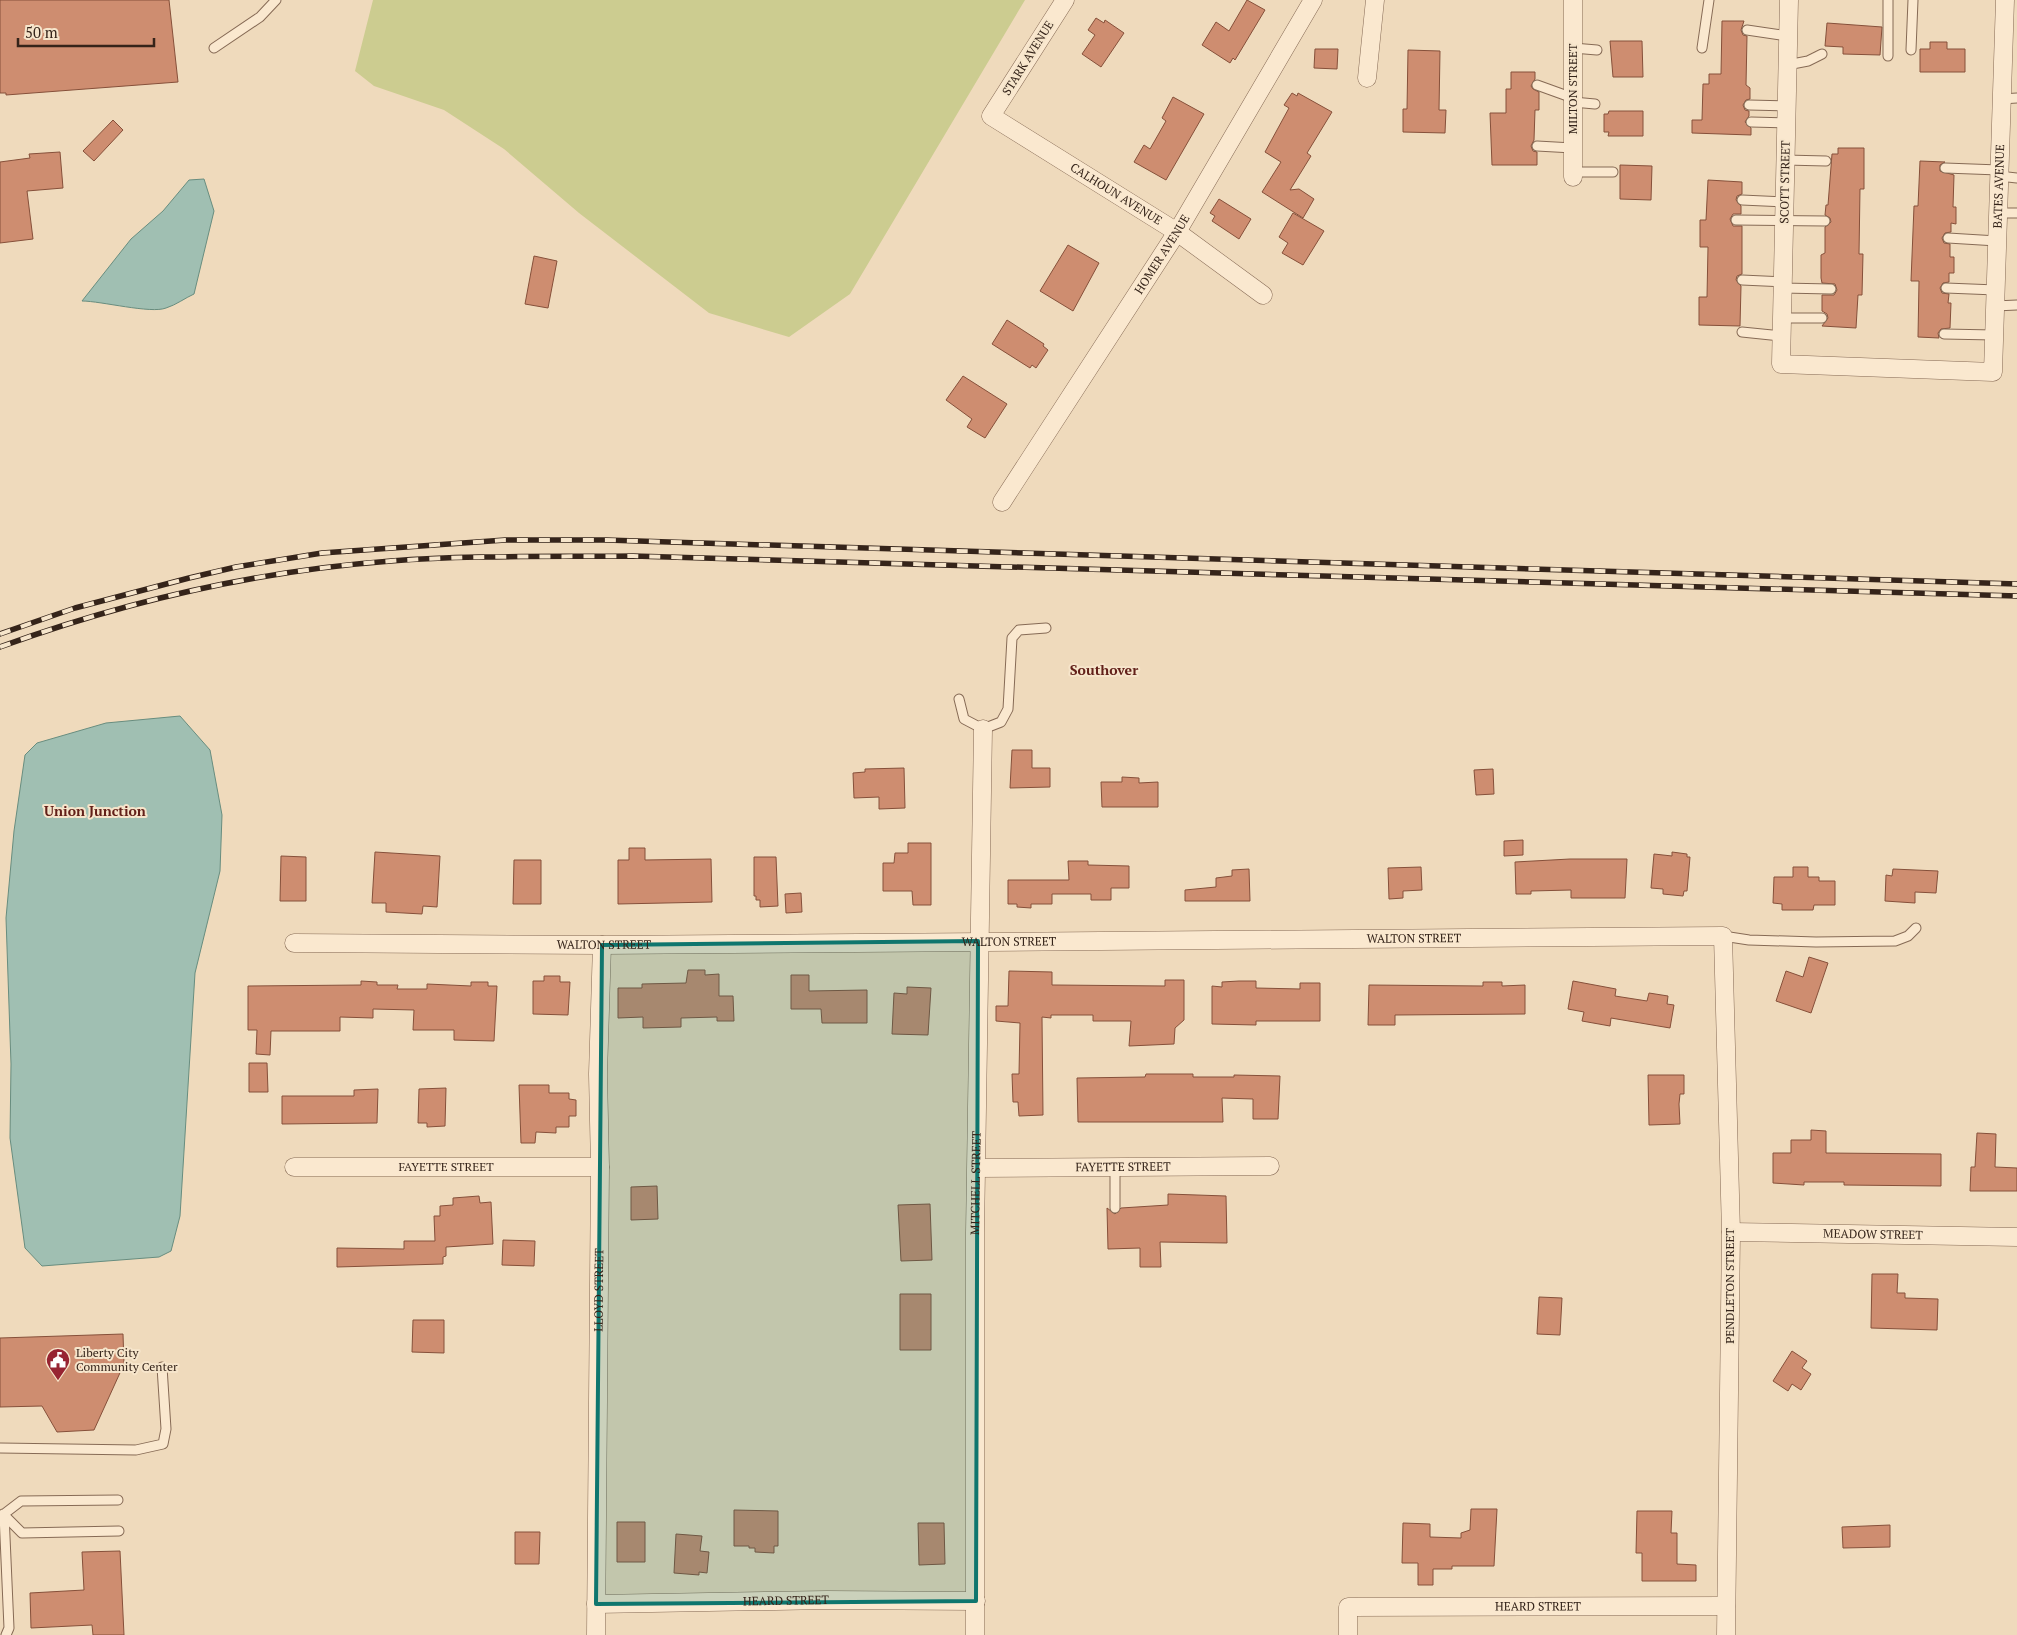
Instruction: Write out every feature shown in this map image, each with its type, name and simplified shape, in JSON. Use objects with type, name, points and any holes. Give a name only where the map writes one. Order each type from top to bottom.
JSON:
[{"type":"street","name":"STARK AVENUE","points":[[991,116],[1065,0]]},
{"type":"street","name":"HOMER AVENUE","points":[[1002,502],[1177,232],[1313,0]]},
{"type":"street","points":[[1367,78],[1375,0]]},
{"type":"street","name":"MILTON STREET","points":[[1573,0],[1573,174]]},
{"type":"street","name":"SCOTT STREET","points":[[1789,0],[1781,364],[1993,372]]},
{"type":"street","name":"BATES AVENUE","points":[[1993,372],[1999,173],[2009,98],[2005,0]]},
{"type":"street","name":"CALHOUN AVENUE","points":[[991,116],[1177,232],[1263,295]]},
{"type":"street","name":"MITCHELL STREET","points":[[975,1635],[975,1233],[982,729]]},
{"type":"street","name":"WALTON STREET","points":[[294,942],[602,944],[1723,936]]},
{"type":"street","name":"PENDLETON STREET","points":[[1723,936],[1731,1232],[1726,1635]]},
{"type":"street","name":"LLOYD STREET","points":[[596,1635],[600,1167],[598,1074],[602,944]]},
{"type":"street","name":"FAYETTE STREET","points":[[977,1168],[1270,1166]]},
{"type":"street","name":"FAYETTE STREET","points":[[294,1167],[600,1167]]},
{"type":"street","name":"MEADOW STREET","points":[[1731,1232],[2017,1237]]},
{"type":"street","name":"HEARD STREET","points":[[596,1604],[827,1600],[976,1601]]},
{"type":"street","name":"HEARD STREET","points":[[1348,1635],[1348,1607],[1726,1606]]},
{"type":"lane","points":[[214,48],[260,17],[276,0]]},
{"type":"lane","points":[[1702,48],[1709,0]]},
{"type":"lane","points":[[1888,0],[1888,56]]},
{"type":"lane","points":[[1912,50],[1913,0]]},
{"type":"lane","points":[[1747,30],[1788,36]]},
{"type":"lane","points":[[1573,48],[1597,50]]},
{"type":"lane","points":[[1787,65],[1803,62],[1822,54]]},
{"type":"lane","points":[[1536,85],[1573,100],[1595,104]]},
{"type":"lane","points":[[1749,105],[1786,115]]},
{"type":"lane","points":[[1751,122],[1786,115]]},
{"type":"lane","points":[[1538,146],[1573,148]]},
{"type":"lane","points":[[1785,160],[1826,161]]},
{"type":"lane","points":[[1945,168],[1999,173],[2017,178]]},
{"type":"lane","points":[[1573,174],[1613,172]]},
{"type":"lane","points":[[1742,200],[1784,202]]},
{"type":"lane","points":[[1998,213],[2017,213]]},
{"type":"lane","points":[[1736,220],[1825,221]]},
{"type":"lane","points":[[1948,238],[1997,241]]},
{"type":"lane","points":[[1742,280],[1830,289]]},
{"type":"lane","points":[[1946,288],[1995,298],[2017,305]]},
{"type":"lane","points":[[1742,332],[1781,327],[1822,318]]},
{"type":"lane","points":[[1944,334],[1994,335]]},
{"type":"lane","points":[[959,699],[964,719],[982,729],[1000,722],[1008,708],[1012,638],[1019,630],[1046,628]]},
{"type":"lane","points":[[1723,936],[1750,940],[1816,942],[1895,941],[1908,936],[1916,928]]},
{"type":"lane","points":[[1115,1166],[1115,1208]]},
{"type":"lane","points":[[0,1448],[136,1450],[164,1444],[166,1429],[162,1367]]},
{"type":"lane","points":[[2,1514],[21,1501],[118,1500]]},
{"type":"lane","points":[[2,1514],[22,1533],[119,1531]]},
{"type":"lane","points":[[2,1514],[9,1628],[6,1635]]},
{"type":"highlighted area","points":[[978,941],[976,1601],[596,1604],[602,945]]},
{"type":"green space","points":[[373,0],[1025,0],[850,294],[789,337],[709,313],[579,213],[504,149],[444,110],[374,86],[355,71]]},
{"type":"shaded area","points":[[204,179],[214,211],[194,294],[170,307],[159,309],[82,301],[131,239],[163,211],[189,180]]},
{"type":"shaded area","points":[[180,716],[210,750],[222,815],[220,871],[195,973],[180,1216],[171,1251],[159,1257],[42,1266],[25,1248],[10,1138],[11,1064],[6,918],[14,831],[25,755],[37,743],[106,723]]},
{"type":"building","points":[[0,0],[169,0],[178,82],[6,95],[6,93],[0,93]]},
{"type":"building","points":[[1247,0],[1265,10],[1235,60],[1233,58],[1230,63],[1202,45],[1216,22],[1229,31]]},
{"type":"building","points":[[1096,18],[1104,23],[1105,20],[1124,33],[1101,67],[1082,54],[1095,35],[1088,30]]},
{"type":"building","points":[[1722,21],[1744,21],[1741,30],[1743,35],[1747,36],[1746,85],[1750,88],[1750,99],[1746,100],[1743,105],[1745,110],[1749,111],[1749,116],[1745,122],[1751,128],[1751,135],[1692,133],[1692,120],[1702,120],[1703,84],[1709,84],[1709,74],[1721,74]]},
{"type":"building","points":[[1827,23],[1882,27],[1880,55],[1843,54],[1843,47],[1825,46]]},
{"type":"building","points":[[1610,41],[1642,41],[1643,77],[1613,77]]},
{"type":"building","points":[[1930,42],[1947,42],[1947,49],[1965,49],[1965,72],[1920,72],[1920,49],[1930,49]]},
{"type":"building","points":[[1315,49],[1338,49],[1337,69],[1314,68]]},
{"type":"building","points":[[1408,50],[1440,51],[1439,110],[1446,110],[1445,133],[1403,132],[1403,109],[1407,109]]},
{"type":"building","points":[[1511,72],[1535,72],[1535,79],[1531,86],[1539,92],[1539,110],[1535,110],[1534,140],[1531,146],[1533,151],[1537,152],[1537,165],[1492,165],[1490,113],[1506,113],[1506,89],[1511,89]]},
{"type":"building","points":[[1292,93],[1297,96],[1298,93],[1332,112],[1307,153],[1311,156],[1290,190],[1299,189],[1314,199],[1303,218],[1262,192],[1281,162],[1265,152],[1289,108],[1284,105]]},
{"type":"building","points":[[1173,97],[1204,114],[1166,180],[1134,162],[1144,145],[1150,149],[1166,121],[1162,118]]},
{"type":"building","points":[[1609,111],[1643,111],[1643,136],[1608,136],[1609,132],[1604,132],[1604,114],[1608,114]]},
{"type":"building","points":[[113,120],[123,130],[94,161],[83,151]]},
{"type":"building","points":[[1838,148],[1864,148],[1864,189],[1860,189],[1859,254],[1863,254],[1862,295],[1858,295],[1856,328],[1822,326],[1828,318],[1827,314],[1822,311],[1822,295],[1834,295],[1837,290],[1835,284],[1822,283],[1821,255],[1825,253],[1825,227],[1831,222],[1830,218],[1825,215],[1826,205],[1828,205],[1832,154],[1838,154]]},
{"type":"building","points":[[60,152],[63,188],[27,191],[33,239],[0,243],[0,162],[30,158],[29,154]]},
{"type":"building","points":[[1920,161],[1945,162],[1940,165],[1940,171],[1954,175],[1953,207],[1956,207],[1956,224],[1951,223],[1951,232],[1945,233],[1942,238],[1944,243],[1950,244],[1950,257],[1954,257],[1954,273],[1949,273],[1949,282],[1943,283],[1940,288],[1942,293],[1949,294],[1948,303],[1951,303],[1950,328],[1941,329],[1938,333],[1939,338],[1918,337],[1919,281],[1911,281],[1914,206],[1918,206]]},
{"type":"building","points":[[1620,165],[1652,166],[1651,200],[1620,199]]},
{"type":"building","points":[[1708,180],[1742,182],[1742,194],[1737,196],[1736,200],[1741,206],[1741,214],[1733,214],[1730,219],[1733,226],[1742,226],[1742,274],[1737,276],[1736,280],[1741,286],[1740,326],[1699,325],[1699,297],[1707,297],[1708,247],[1700,247],[1700,220],[1706,220]]},
{"type":"building","points":[[1219,199],[1251,219],[1239,239],[1212,221],[1215,216],[1210,213]]},
{"type":"building","points":[[1293,213],[1324,231],[1303,265],[1282,253],[1288,243],[1279,237]]},
{"type":"building","points":[[1068,245],[1099,263],[1073,311],[1040,291]]},
{"type":"building","points":[[534,256],[557,261],[548,308],[525,304]]},
{"type":"building","points":[[1007,320],[1044,344],[1043,346],[1048,350],[1036,368],[1032,365],[1030,368],[992,344]]},
{"type":"building","points":[[963,376],[1007,404],[985,438],[967,427],[972,419],[946,400]]},
{"type":"building","points":[[1012,750],[1032,750],[1032,768],[1050,768],[1050,787],[1010,788]]},
{"type":"building","points":[[904,768],[905,808],[879,809],[879,797],[854,798],[853,773],[865,772],[865,769]]},
{"type":"building","points":[[1493,769],[1494,794],[1476,795],[1474,770]]},
{"type":"building","points":[[1122,777],[1139,778],[1139,783],[1158,782],[1158,807],[1102,807],[1101,782],[1122,782]]},
{"type":"building","points":[[1523,840],[1523,855],[1504,856],[1504,841]]},
{"type":"building","points":[[908,843],[931,843],[931,905],[913,905],[912,891],[883,891],[883,863],[894,863],[895,853],[908,853]]},
{"type":"building","points":[[629,848],[645,848],[645,860],[711,859],[712,902],[618,904],[618,860],[629,860]]},
{"type":"building","points":[[375,852],[440,856],[437,907],[423,906],[422,914],[386,912],[386,903],[372,903]]},
{"type":"building","points":[[1672,852],[1687,854],[1687,857],[1690,857],[1687,891],[1684,891],[1683,896],[1663,894],[1663,889],[1651,888],[1654,854],[1672,856]]},
{"type":"building","points":[[281,856],[306,857],[306,901],[280,901]]},
{"type":"building","points":[[754,857],[776,857],[778,906],[760,907],[760,900],[756,900],[756,896],[754,896]]},
{"type":"building","points":[[1570,859],[1627,859],[1625,898],[1571,898],[1571,890],[1531,891],[1531,894],[1516,894],[1515,862]]},
{"type":"building","points":[[514,860],[541,860],[541,904],[513,904]]},
{"type":"building","points":[[1068,861],[1088,861],[1088,865],[1129,866],[1129,888],[1111,888],[1111,900],[1091,900],[1091,894],[1052,894],[1052,904],[1031,904],[1031,908],[1017,907],[1017,904],[1008,904],[1008,880],[1069,880]]},
{"type":"building","points":[[1421,867],[1422,890],[1403,891],[1403,898],[1389,899],[1388,868]]},
{"type":"building","points":[[1793,867],[1808,867],[1808,877],[1819,877],[1819,881],[1835,881],[1835,905],[1814,905],[1813,910],[1782,910],[1782,904],[1773,903],[1774,877],[1793,877]]},
{"type":"building","points":[[1249,869],[1250,901],[1185,901],[1185,890],[1216,887],[1216,878],[1232,876],[1232,870]]},
{"type":"building","points":[[1893,869],[1938,871],[1936,893],[1915,892],[1915,903],[1885,901],[1886,875],[1892,876]]},
{"type":"building","points":[[801,893],[802,912],[786,913],[785,894]]},
{"type":"building","points":[[1809,957],[1828,963],[1811,1013],[1776,1001],[1786,971],[1803,977]]},
{"type":"building","points":[[688,970],[705,970],[705,975],[719,974],[719,996],[733,996],[734,1021],[717,1021],[717,1017],[681,1018],[681,1027],[643,1028],[643,1017],[618,1018],[618,988],[642,988],[642,984],[686,983]]},
{"type":"building","points":[[1009,971],[1052,972],[1052,985],[1165,986],[1165,980],[1184,980],[1184,1020],[1175,1028],[1174,1044],[1129,1046],[1131,1021],[1093,1021],[1093,1015],[1051,1015],[1051,1018],[1042,1017],[1043,1115],[1019,1116],[1018,1102],[1013,1102],[1012,1074],[1019,1074],[1020,1023],[996,1021],[996,1006],[1008,1006]]},
{"type":"building","points":[[791,975],[809,975],[809,991],[867,990],[867,1023],[822,1023],[821,1009],[791,1009]]},
{"type":"building","points":[[544,976],[560,976],[560,982],[570,982],[568,1015],[533,1014],[533,981],[544,981]]},
{"type":"building","points":[[361,981],[377,982],[377,985],[398,985],[397,989],[427,989],[427,984],[471,986],[471,982],[488,982],[488,986],[497,986],[494,1041],[454,1040],[454,1030],[413,1030],[414,1010],[373,1009],[373,1018],[340,1017],[340,1031],[271,1031],[270,1055],[256,1054],[257,1030],[248,1030],[248,986],[361,985]]},
{"type":"building","points":[[1256,981],[1256,988],[1300,989],[1300,983],[1320,983],[1320,1021],[1256,1021],[1256,1025],[1212,1024],[1212,986],[1222,987],[1222,982]]},
{"type":"building","points":[[1573,981],[1616,989],[1615,996],[1647,1001],[1649,993],[1668,996],[1667,1004],[1674,1005],[1670,1028],[1611,1018],[1610,1026],[1582,1021],[1584,1012],[1568,1009]]},
{"type":"building","points":[[1483,982],[1502,982],[1502,986],[1525,985],[1525,1014],[1395,1015],[1395,1025],[1368,1025],[1369,985],[1483,986]]},
{"type":"building","points":[[907,987],[931,988],[928,1035],[892,1034],[894,993],[907,994]]},
{"type":"building","points":[[249,1063],[267,1063],[268,1092],[249,1092]]},
{"type":"building","points":[[1146,1074],[1193,1074],[1193,1077],[1234,1077],[1234,1075],[1280,1076],[1278,1119],[1253,1119],[1253,1099],[1222,1098],[1223,1122],[1078,1122],[1077,1078],[1145,1077]]},
{"type":"building","points":[[1648,1075],[1684,1075],[1684,1094],[1680,1094],[1679,1104],[1680,1124],[1649,1125]]},
{"type":"building","points":[[519,1085],[549,1085],[549,1093],[569,1093],[569,1099],[576,1100],[576,1116],[569,1116],[569,1127],[556,1127],[556,1133],[536,1132],[535,1143],[521,1143]]},
{"type":"building","points":[[446,1088],[445,1126],[427,1127],[427,1123],[418,1123],[419,1089]]},
{"type":"building","points":[[378,1089],[377,1123],[282,1124],[282,1096],[354,1096],[354,1090]]},
{"type":"building","points":[[1811,1130],[1826,1131],[1826,1153],[1941,1154],[1941,1186],[1844,1185],[1844,1182],[1804,1182],[1804,1185],[1773,1183],[1773,1153],[1791,1153],[1791,1140],[1811,1140]]},
{"type":"building","points":[[1977,1133],[1996,1134],[1995,1167],[2017,1168],[2017,1191],[1970,1191],[1971,1167],[1975,1167]]},
{"type":"building","points":[[657,1186],[658,1219],[631,1220],[631,1187]]},
{"type":"building","points":[[1168,1194],[1226,1196],[1227,1243],[1160,1242],[1161,1267],[1140,1267],[1140,1248],[1108,1249],[1107,1208],[1115,1214],[1121,1208],[1168,1205]]},
{"type":"building","points":[[479,1196],[480,1203],[491,1202],[493,1244],[446,1247],[446,1256],[443,1257],[443,1264],[337,1267],[337,1248],[404,1249],[404,1241],[435,1241],[434,1216],[440,1216],[440,1206],[453,1205],[453,1198]]},
{"type":"building","points":[[930,1204],[932,1260],[901,1261],[898,1205]]},
{"type":"building","points":[[503,1240],[535,1241],[534,1266],[502,1265]]},
{"type":"building","points":[[1872,1274],[1898,1274],[1897,1293],[1905,1293],[1905,1298],[1938,1299],[1937,1330],[1871,1328]]},
{"type":"building","points":[[900,1294],[931,1294],[931,1350],[900,1350]]},
{"type":"building","points":[[1539,1297],[1562,1298],[1560,1335],[1537,1334]]},
{"type":"building","points":[[413,1320],[444,1320],[444,1353],[412,1352]]},
{"type":"building","name":"Liberty City Community Center","points":[[123,1334],[124,1364],[94,1430],[57,1432],[42,1406],[0,1407],[0,1338]]},
{"type":"building","points":[[1792,1351],[1807,1361],[1802,1368],[1811,1374],[1801,1390],[1792,1384],[1788,1391],[1773,1381]]},
{"type":"building","points":[[1471,1509],[1497,1509],[1494,1566],[1452,1566],[1452,1569],[1433,1569],[1433,1585],[1418,1585],[1418,1563],[1402,1563],[1403,1523],[1430,1524],[1430,1537],[1461,1538],[1461,1533],[1470,1530]]},
{"type":"building","points":[[734,1510],[778,1511],[778,1546],[774,1546],[774,1553],[755,1552],[755,1548],[749,1548],[749,1546],[734,1546]]},
{"type":"building","points":[[1637,1511],[1672,1511],[1671,1533],[1677,1533],[1677,1564],[1696,1565],[1696,1581],[1642,1581],[1642,1553],[1636,1553]]},
{"type":"building","points":[[617,1522],[645,1522],[645,1562],[617,1562]]},
{"type":"building","points":[[918,1523],[944,1523],[945,1564],[919,1565]]},
{"type":"building","points":[[1890,1525],[1890,1547],[1843,1548],[1842,1527]]},
{"type":"building","points":[[515,1532],[540,1532],[539,1564],[515,1564]]},
{"type":"building","points":[[676,1534],[702,1536],[700,1551],[709,1552],[707,1573],[699,1572],[699,1575],[674,1573]]},
{"type":"building","points":[[120,1551],[124,1635],[93,1635],[92,1625],[31,1628],[30,1593],[84,1590],[82,1552]]},
{"type":"railway","points":[[0,634],[75,608],[236,567],[322,553],[505,540],[606,540],[2017,584]]},
{"type":"railway","points":[[0,647],[144,602],[242,580],[291,572],[391,561],[482,557],[633,556],[2017,596]]},
{"type":"place","name":"Liberty City Community Center","points":[[58,1381]]},
{"type":"district","name":"Southover","points":[[1104,670]]},
{"type":"district","name":"Union Junction","points":[[95,811]]}]
